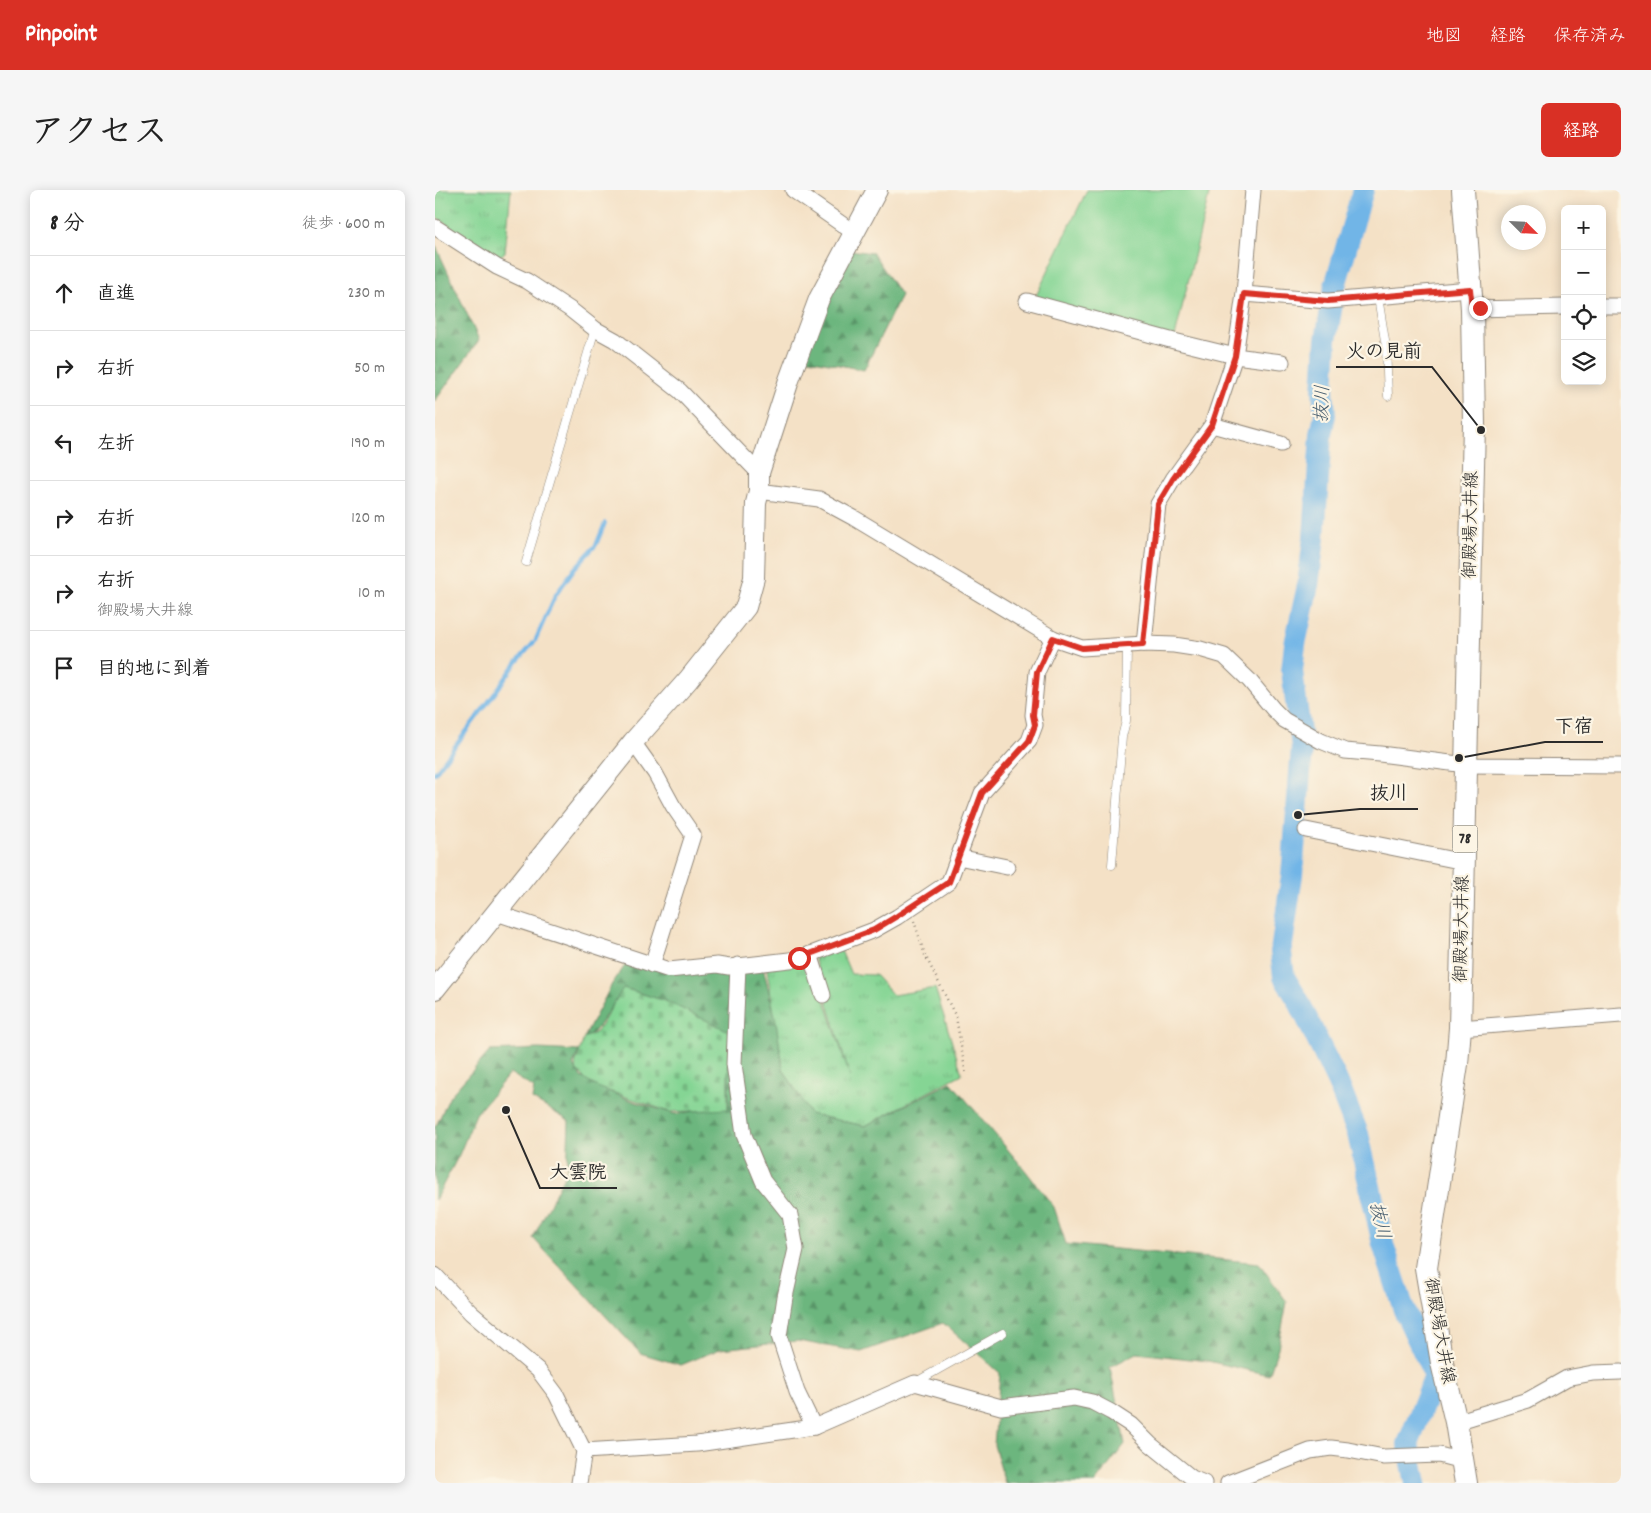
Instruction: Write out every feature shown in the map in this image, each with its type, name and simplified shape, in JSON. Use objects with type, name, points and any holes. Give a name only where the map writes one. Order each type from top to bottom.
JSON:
[{"type":"main road","name":"御殿場大井線","points":[[1463,190],[1471,299],[1475,424],[1460,1028],[1457,1064],[1426,1268],[1442,1363],[1456,1422],[1464,1472]]},
{"type":"street","points":[[793,190],[853,232]]},
{"type":"street","points":[[435,989],[633,742],[688,680],[746,607],[754,578],[756,503],[759,482],[789,380],[819,300],[853,232],[877,190]]},
{"type":"street","points":[[1143,644],[1158,504],[1173,479],[1212,425],[1235,356],[1244,294],[1253,190]]},
{"type":"street","points":[[435,227],[497,267],[527,281],[571,310],[595,329],[615,340],[680,390],[759,482],[819,499],[1053,638],[1082,648],[1143,644],[1174,645],[1200,649],[1224,656],[1249,680],[1284,720],[1321,741],[1345,751],[1466,765],[1621,766]]},
{"type":"street","points":[[1244,294],[1322,300],[1378,297],[1471,299],[1561,307]]},
{"type":"street","points":[[1027,301],[1235,356],[1282,362]]},
{"type":"street","points":[[1606,306],[1621,306]]},
{"type":"street","points":[[1212,425],[1281,444]]},
{"type":"street","points":[[496,913],[669,970],[717,966],[729,967],[799,958],[874,930],[949,882],[982,793],[1029,741],[1035,725],[1033,715],[1037,672],[1053,638]]},
{"type":"street","points":[[633,742],[655,773],[673,806],[693,835],[652,965]]},
{"type":"street","points":[[1307,830],[1464,862]]},
{"type":"street","points":[[959,857],[1007,867]]},
{"type":"street","points":[[810,954],[823,995]]},
{"type":"street","points":[[738,965],[734,1064],[744,1136],[763,1181],[790,1215],[796,1249],[785,1297],[779,1336],[797,1392],[813,1427]]},
{"type":"street","points":[[1460,1028],[1621,1015]]},
{"type":"street","points":[[435,1275],[471,1313],[538,1370],[556,1394],[584,1451],[579,1483]]},
{"type":"street","points":[[1456,1422],[1528,1400],[1567,1378],[1593,1373],[1621,1372]]},
{"type":"street","points":[[584,1451],[697,1444],[813,1427],[915,1383],[1001,1407],[1074,1398],[1092,1402],[1131,1425],[1150,1444],[1193,1478],[1204,1483]]},
{"type":"street","points":[[1228,1483],[1310,1451],[1331,1448],[1384,1457],[1439,1455],[1464,1472]]},
{"type":"lane","points":[[1378,297],[1386,347],[1389,396]]},
{"type":"lane","points":[[526,562],[595,329]]},
{"type":"lane","points":[[1112,865],[1122,737],[1127,721],[1127,645]]},
{"type":"lane","points":[[915,1383],[1003,1333]]},
{"type":"path","points":[[909,908],[925,955],[956,1017],[966,1075]]},
{"type":"green space","points":[[435,190],[511,190],[505,252],[496,260],[435,216]]},
{"type":"green space","points":[[1087,190],[1210,190],[1174,341],[1033,302]]},
{"type":"green space","points":[[435,244],[479,340],[435,401]]},
{"type":"green space","points":[[850,250],[873,253],[901,295],[864,370],[804,358]]},
{"type":"green space","points":[[839,946],[851,974],[875,975],[893,995],[935,988],[962,1074],[865,1126],[810,1115],[783,1069],[766,964],[810,954],[850,1077],[813,954]]},
{"type":"green space","points":[[629,960],[652,964],[763,966],[776,1021],[783,1069],[810,1114],[865,1126],[951,1082],[1054,1207],[1066,1244],[1259,1263],[1287,1302],[1278,1348],[1269,1375],[1208,1361],[1137,1353],[1110,1367],[1125,1444],[1095,1483],[1005,1483],[994,1445],[1000,1373],[943,1323],[861,1352],[798,1341],[720,1349],[681,1365],[640,1353],[533,1238],[567,1170],[569,1121],[532,1099],[534,1088],[510,1073],[476,1114],[459,1155],[435,1200],[435,1128],[450,1096],[490,1051],[539,1049],[579,1051],[573,1065],[581,1077],[601,1088],[635,1102],[675,1114],[729,1106],[728,1072],[733,1033],[665,1001],[624,988],[595,1031],[584,1038],[612,984]]},
{"type":"green space","points":[[623,988],[665,1001],[733,1033],[728,1074],[728,1109],[670,1112],[600,1088],[587,1081],[577,1071],[575,1064],[584,1038],[597,1032]]},
{"type":"waterway","name":"抜川","points":[[1363,190],[1335,286],[1326,340],[1323,390],[1325,415],[1321,434],[1314,538],[1308,585],[1295,644],[1292,671],[1302,747],[1292,875],[1281,952],[1284,977],[1298,1000],[1338,1083],[1358,1134],[1383,1244],[1404,1310],[1435,1376],[1408,1444],[1416,1483]]},
{"type":"waterway","points":[[435,773],[517,662],[535,641],[555,596],[574,569],[596,545],[605,523]]},
{"type":"place","name":"火の見前","points":[[1481,430]]},
{"type":"place","name":"下宿","points":[[1459,758]]},
{"type":"place","name":"抜川","points":[[1298,815]]},
{"type":"place","name":"大雲院","points":[[506,1110]]},
{"type":"route","points":[[799,958],[874,930],[949,882],[982,793],[1029,741],[1035,725],[1033,715],[1037,672],[1053,638],[1082,648],[1143,644],[1158,504],[1173,479],[1212,425],[1235,356],[1244,294],[1328,301],[1470,289],[1472,308],[1480,308]]}]
